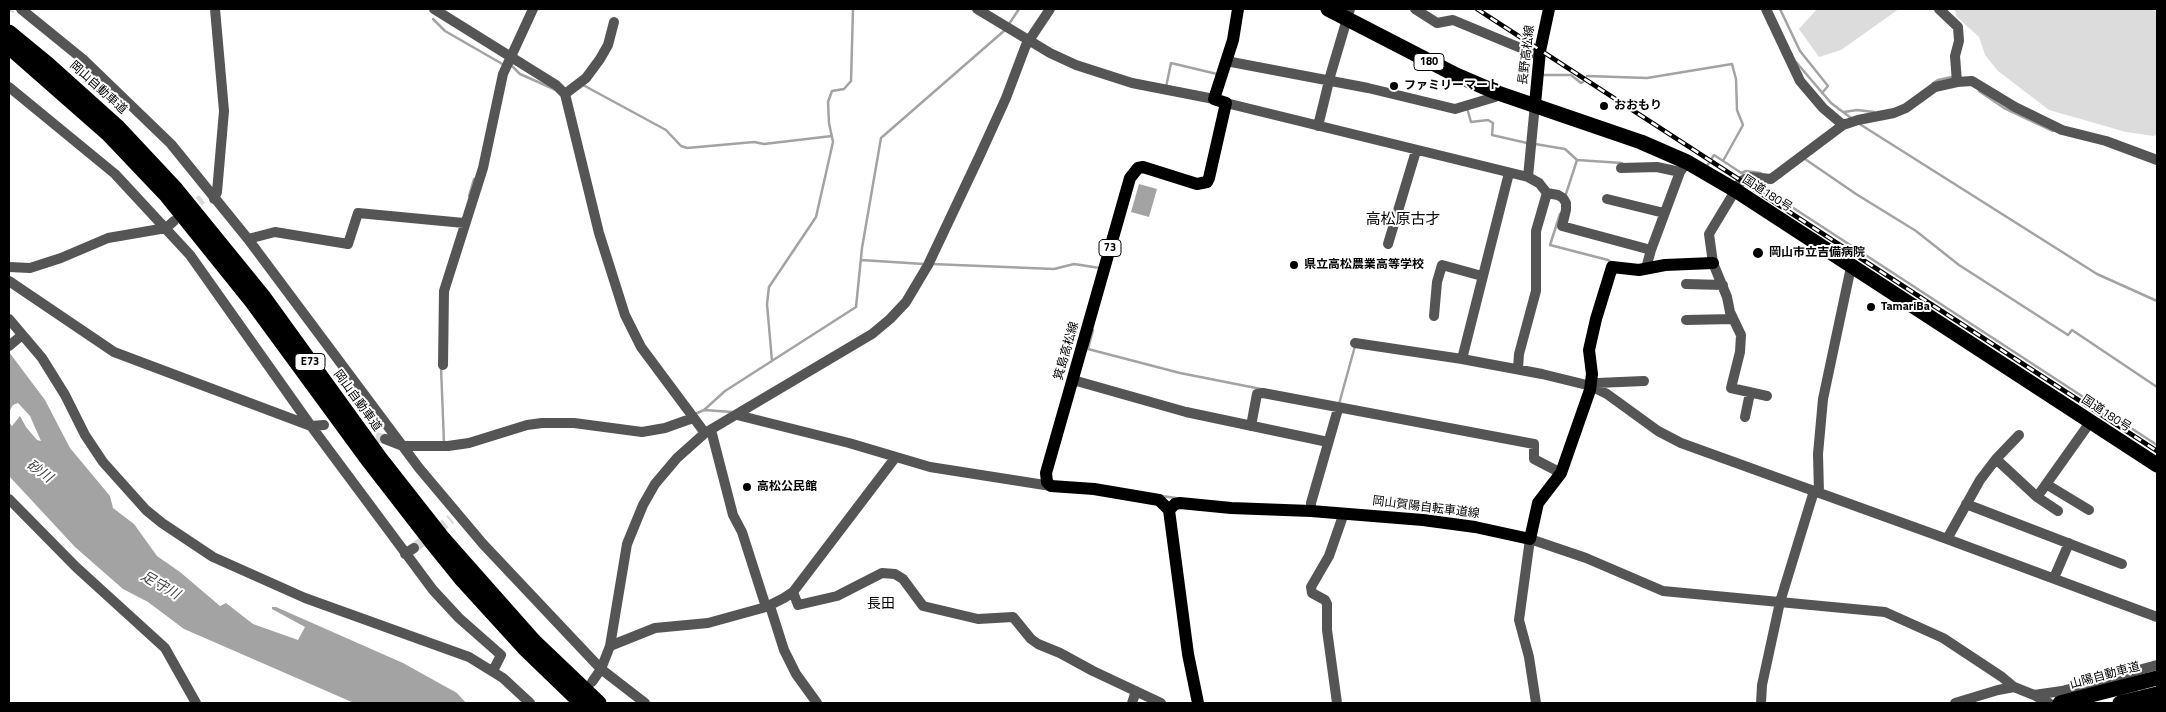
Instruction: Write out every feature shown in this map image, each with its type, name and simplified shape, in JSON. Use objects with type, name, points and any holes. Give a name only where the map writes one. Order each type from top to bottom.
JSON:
[{"type":"highway","name":"国道180号","points":[[1328,9],[1349,14],[1456,75],[1498,93],[1535,104],[1641,142],[1684,167],[1735,190],[2157,464]]},
{"type":"highway","name":"岡山自動車道","points":[[9,32],[110,120],[176,189],[246,274],[374,450],[442,537],[528,634],[599,703]]},
{"type":"highway","name":"E73","points":[[9,47],[108,134],[166,195],[246,294],[370,463],[438,551],[518,641],[581,703]]},
{"type":"highway","name":"山陽自動車道","points":[[2060,703],[2157,678]]},
{"type":"highway","points":[[2120,703],[2157,694]]},
{"type":"main road","points":[[1226,103],[1214,99],[1233,40],[1238,9]]},
{"type":"main road","name":"長野高松線","points":[[1535,104],[1540,56],[1549,9]]},
{"type":"main road","name":"箕島高松線","points":[[1048,482],[1073,380],[1130,178],[1138,168],[1143,168],[1197,184],[1207,182],[1226,103]]},
{"type":"main road","points":[[1530,537],[1538,503],[1560,473],[1593,384],[1588,355],[1611,269],[1614,266],[1633,270],[1665,265],[1713,263]]},
{"type":"main road","points":[[1048,482],[1159,500],[1169,510],[1188,654],[1198,703]]},
{"type":"main road","name":"岡山賀陽自転車道線","points":[[1169,510],[1175,504],[1180,503],[1231,508],[1311,508],[1344,514],[1449,522],[1530,537]]},
{"type":"street","points":[[21,9],[85,61],[171,144],[209,197],[248,239],[454,516],[601,669],[646,703]]},
{"type":"street","points":[[209,197],[217,192],[224,112],[215,9]]},
{"type":"street","points":[[436,9],[508,64],[562,91],[597,225],[625,315],[641,347],[692,416],[708,432],[734,515],[742,532],[784,650],[796,674],[817,703]]},
{"type":"street","points":[[443,365],[443,294],[462,223],[479,178],[499,89],[533,9]]},
{"type":"street","points":[[977,9],[1058,57],[1092,70],[1132,83],[1214,99]]},
{"type":"street","points":[[592,682],[601,669],[610,646],[624,558],[638,517],[664,472],[708,432],[885,324],[906,302],[928,264],[998,114],[1029,40],[1050,9]]},
{"type":"street","points":[[1415,9],[1437,23],[1453,20],[1540,56]]},
{"type":"street","points":[[1766,9],[1800,81],[1824,108],[1851,122]]},
{"type":"street","points":[[1939,9],[1958,28],[1959,41],[1955,56],[1957,82]]},
{"type":"street","points":[[1318,126],[1349,14]]},
{"type":"street","points":[[562,91],[586,78],[608,45],[614,22]]},
{"type":"street","points":[[1226,61],[1330,81],[1456,109],[1495,97],[1498,93]]},
{"type":"street","points":[[1767,396],[1731,388],[1742,344],[1741,334],[1733,319],[1723,285],[1713,263],[1709,234],[1741,181],[1748,178],[1771,179],[1851,122],[1894,113],[1906,108],[1935,87],[1972,81],[2062,130],[2106,141],[2157,160]]},
{"type":"street","points":[[9,88],[114,174],[190,255],[311,426],[409,551],[433,590],[459,618],[502,655],[492,671]]},
{"type":"street","points":[[1226,103],[1528,177],[1539,183],[1547,193],[1558,195],[1564,200],[1566,210],[1562,226],[1651,250]]},
{"type":"street","points":[[1528,177],[1535,104]]},
{"type":"street","points":[[1388,244],[1416,150]]},
{"type":"street","points":[[1621,168],[1684,167],[1664,213],[1646,268]]},
{"type":"street","points":[[1463,357],[1508,172]]},
{"type":"street","points":[[1518,367],[1519,354],[1536,291],[1536,231],[1547,193]]},
{"type":"street","points":[[1607,199],[1664,213]]},
{"type":"street","points":[[248,239],[275,232],[348,244],[358,213],[462,223]]},
{"type":"street","points":[[9,269],[30,268],[61,258],[108,238],[166,228],[174,221]]},
{"type":"street","points":[[1434,316],[1437,282],[1442,265],[1482,276]]},
{"type":"street","points":[[1761,703],[1762,685],[1781,601],[1816,492],[1823,399],[1851,267]]},
{"type":"street","points":[[9,281],[114,352],[311,426],[324,425]]},
{"type":"street","points":[[1686,284],[1723,285]]},
{"type":"street","points":[[9,319],[15,340],[42,358],[66,395],[85,434],[103,462],[141,504],[162,523],[213,557],[304,598],[460,653],[503,678],[530,703]]},
{"type":"street","points":[[1686,320],[1733,319]]},
{"type":"street","points":[[1356,344],[1463,357],[1593,384],[1658,431],[1680,443],[2157,617]]},
{"type":"street","points":[[1073,380],[1186,412],[1328,442]]},
{"type":"street","points":[[1593,384],[1644,381]]},
{"type":"street","points":[[1251,426],[1257,394],[1263,393],[1338,409],[1534,444],[1534,459],[1560,473]]},
{"type":"street","points":[[1746,417],[1750,393]]},
{"type":"street","points":[[1311,508],[1338,409]]},
{"type":"street","points":[[737,415],[849,443],[930,467],[1048,482]]},
{"type":"street","points":[[385,439],[403,446],[460,444],[527,425],[542,423],[574,423],[642,432],[665,428],[692,416]]},
{"type":"street","points":[[2037,497],[2091,421]]},
{"type":"street","points":[[1947,539],[1980,480],[2018,434]]},
{"type":"street","points":[[610,646],[655,628],[701,625],[768,606],[793,592],[896,458]]},
{"type":"street","points":[[1996,459],[2037,497],[2058,511]]},
{"type":"street","points":[[2046,484],[2089,510]]},
{"type":"street","points":[[9,498],[76,567],[165,648],[196,703]]},
{"type":"street","points":[[1966,504],[2122,564]]},
{"type":"street","points":[[1337,703],[1326,630],[1327,604],[1312,593],[1311,587],[1329,556],[1344,514]]},
{"type":"street","points":[[1536,703],[1528,657],[1518,620],[1530,537],[1586,558],[1663,591],[1885,612],[1943,638],[2014,687],[2034,694],[2049,703]]},
{"type":"street","points":[[2054,578],[2069,544]]},
{"type":"street","points":[[793,592],[798,605],[837,596],[882,573],[895,574],[903,579],[923,606],[978,619],[1013,617],[1031,639],[1038,644],[1051,648],[1093,671],[1161,703]]},
{"type":"street","points":[[2034,694],[2062,691],[2157,665]]},
{"type":"street","points":[[1955,703],[2014,687]]},
{"type":"street","points":[[1132,703],[1136,692]]},
{"type":"shaded area","points":[[1817,9],[1899,9],[1841,50],[1819,57],[1799,29]]},
{"type":"shaded area","points":[[1954,9],[2157,9],[2157,134],[2154,136],[2126,132],[2049,110],[1998,71],[1985,55],[1979,37],[1957,17]]},
{"type":"water","points":[[1139,184],[1157,189],[1149,217],[1131,212]]},
{"type":"water","points":[[9,352],[45,400],[70,448],[110,496],[113,508],[134,524],[157,556],[180,572],[220,606],[226,603],[253,624],[298,640],[305,627],[272,609],[272,607],[276,607],[403,663],[457,693],[466,703],[354,703],[184,629],[148,602],[123,589],[75,547],[9,476],[9,422],[12,426],[20,416],[26,427],[37,440],[41,441],[30,416],[18,403],[13,405],[9,412]]},
{"type":"waterway","points":[[772,361],[767,304],[769,287],[816,217],[833,142],[829,123],[828,102],[832,91],[844,89],[851,81],[853,9]]},
{"type":"waterway","points":[[1009,24],[1019,9]]},
{"type":"waterway","points":[[1780,9],[1800,51],[1828,86],[1822,93]]},
{"type":"waterway","points":[[433,19],[445,31],[504,65]]},
{"type":"waterway","points":[[704,410],[725,391],[856,307],[862,248],[881,138],[1005,30]]},
{"type":"waterway","points":[[1796,62],[1831,103],[1851,118]]},
{"type":"waterway","points":[[1166,87],[1171,63],[1217,74]]},
{"type":"waterway","points":[[1587,76],[1647,78],[1732,64],[1736,79],[1737,110],[1743,125],[1723,161]]},
{"type":"waterway","points":[[511,65],[520,74],[556,90]]},
{"type":"waterway","points":[[1542,75],[1571,75],[1581,83],[1583,82]]},
{"type":"waterway","points":[[1933,83],[1952,77]]},
{"type":"waterway","points":[[583,85],[666,130],[681,146],[687,148],[754,142],[764,144],[832,136]]},
{"type":"waterway","points":[[1979,91],[2004,108],[2053,131]]},
{"type":"waterway","points":[[1467,108],[1471,122],[1488,120],[1493,123],[1492,135],[1527,143]]},
{"type":"waterway","points":[[1844,112],[1857,110],[1874,112]]},
{"type":"waterway","points":[[1858,123],[2097,274],[2157,301]]},
{"type":"waterway","points":[[1535,144],[1565,149],[1577,160],[1622,163]]},
{"type":"waterway","points":[[1707,166],[1714,155],[1746,176]]},
{"type":"waterway","points":[[1805,159],[1856,194],[1916,231],[1959,265],[2068,335],[2072,330],[2157,387]]},
{"type":"waterway","points":[[1565,197],[1577,160]]},
{"type":"waterway","points":[[1741,173],[1746,171],[1761,173]]},
{"type":"waterway","points":[[469,196],[474,179],[478,179]]},
{"type":"waterway","points":[[1752,181],[2157,445]]},
{"type":"waterway","points":[[1560,214],[1550,245],[1611,262]]},
{"type":"waterway","points":[[861,260],[924,264]]},
{"type":"waterway","points":[[932,264],[1054,269],[1074,264],[1100,268]]},
{"type":"waterway","points":[[1093,330],[1088,349],[1180,373],[1261,389]]},
{"type":"waterway","points":[[1339,404],[1355,346]]},
{"type":"waterway","points":[[441,367],[444,443]]},
{"type":"waterway","points":[[695,414],[704,410],[732,412]]},
{"type":"waterway","points":[[1162,496],[1176,498]]},
{"type":"tunnel","points":[[187,211],[202,199]]},
{"type":"tunnel","points":[[361,434],[385,439]]},
{"type":"tunnel","points":[[414,548],[451,519]]},
{"type":"railway","points":[[1477,9],[2157,451]]},
{"type":"place","name":"ファミリーマート","points":[[1394,86]]},
{"type":"place","name":"おおもり","points":[[1604,106]]},
{"type":"place","name":"岡山市立吉備病院","points":[[1758,253]]},
{"type":"place","name":"県立高松農業高等学校","points":[[1294,265]]},
{"type":"place","name":"TamariBa","points":[[1871,307]]},
{"type":"place","name":"高松公民館","points":[[747,487]]},
{"type":"district","name":"高松原古才","points":[[1403,220]]},
{"type":"district","name":"長田","points":[[881,605]]},
{"type":"water label","name":"砂川","points":[[39,472]]},
{"type":"water label","name":"足守川","points":[[160,586]]}]
